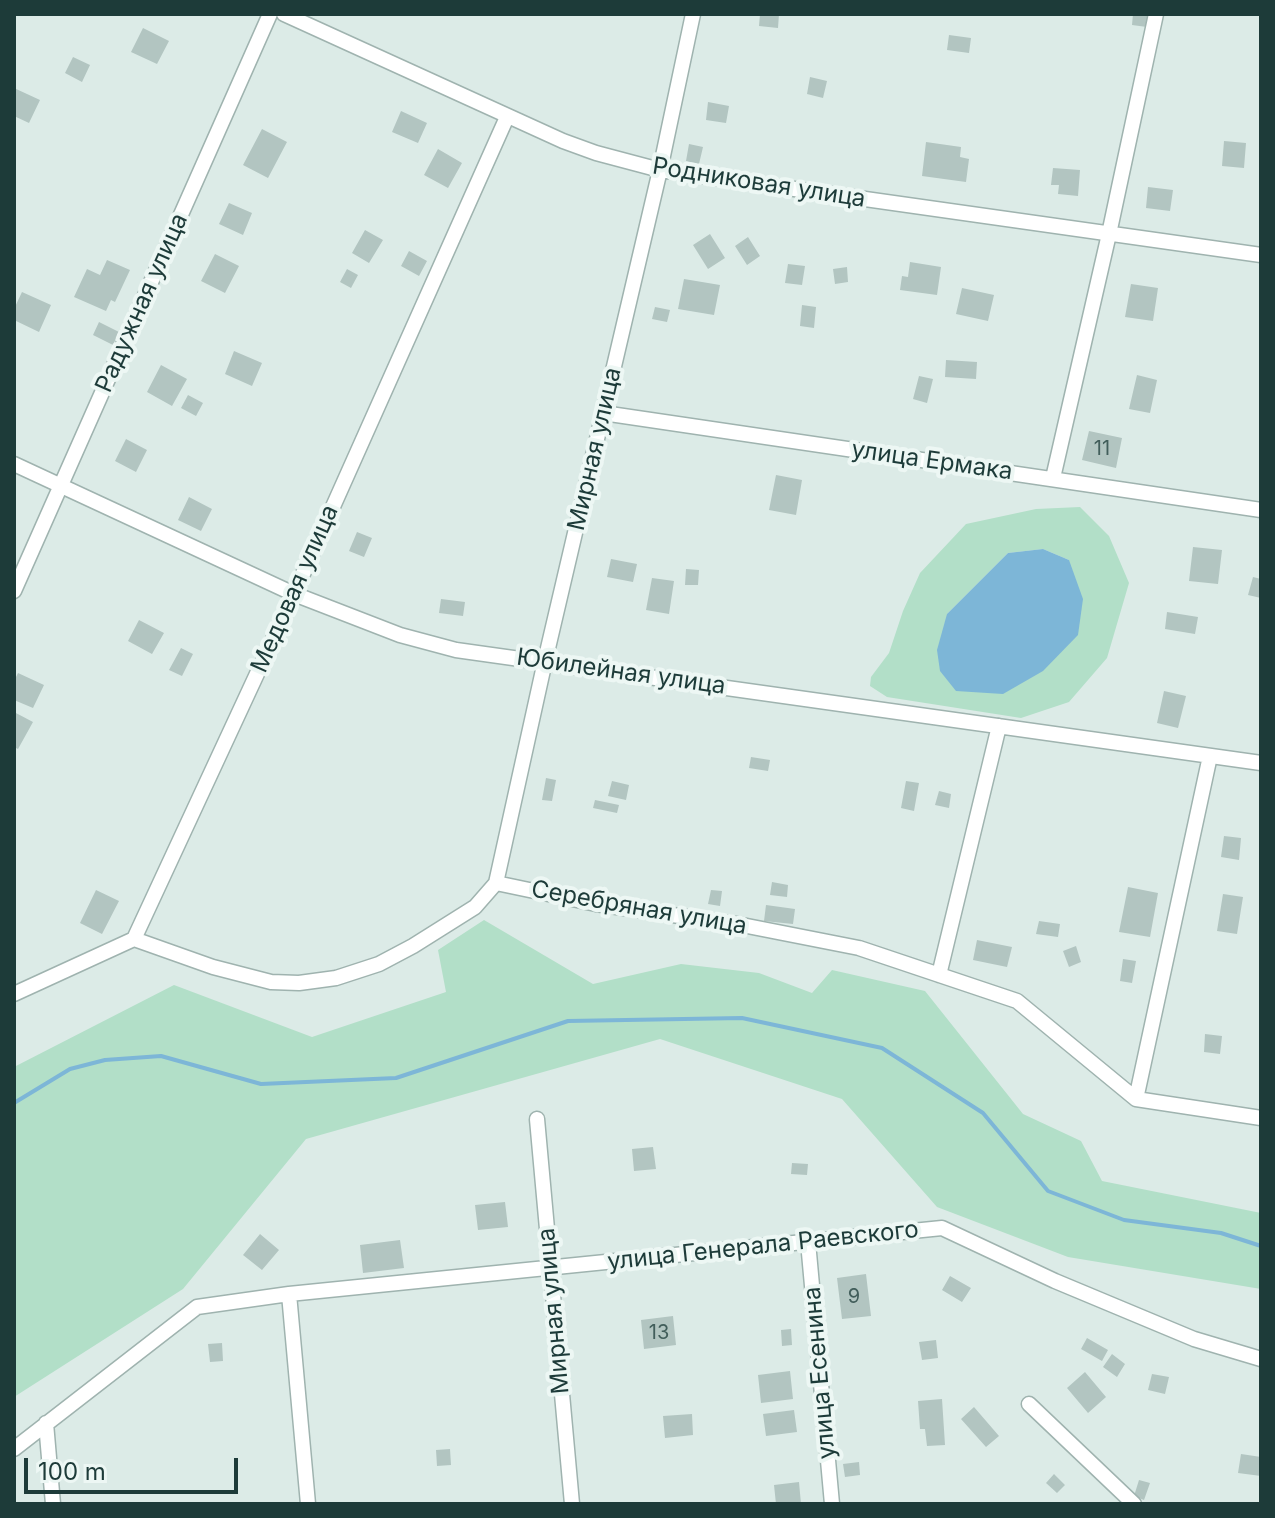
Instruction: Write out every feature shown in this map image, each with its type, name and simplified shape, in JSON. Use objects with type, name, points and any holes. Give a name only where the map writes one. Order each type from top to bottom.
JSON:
[{"type":"street","name":"Радужная улица","points":[[14,591],[270,14]]},
{"type":"street","name":"Родниковая улица","points":[[284,14],[563,141],[660,170],[1261,255]]},
{"type":"street","name":"Мирная улица","points":[[496,883],[693,14]]},
{"type":"street","points":[[1053,478],[1156,14]]},
{"type":"street","name":"Медовая улица","points":[[134,939],[294,594],[507,117]]},
{"type":"street","name":"улица Ермака","points":[[603,413],[1261,510]]},
{"type":"street","name":"Юбилейная улица","points":[[14,464],[294,594],[400,635],[456,650],[1261,763]]},
{"type":"street","points":[[939,975],[999,726]]},
{"type":"street","points":[[1210,756],[1136,1099],[1261,1118]]},
{"type":"street","name":"Серебряная улица","points":[[134,939],[213,967],[271,982],[299,983],[336,978],[379,964],[413,946],[475,907],[496,883],[596,904],[742,925],[859,948],[1017,1001],[1136,1099]]},
{"type":"street","points":[[14,994],[134,939]]},
{"type":"street","name":"Мирная улица","points":[[537,1119],[572,1504]]},
{"type":"street","name":"улица Генерала Раевского","points":[[14,1449],[197,1307],[289,1294],[942,1228],[1055,1281],[1194,1339],[1261,1359]]},
{"type":"street","name":"улица Есенина","points":[[808,1242],[832,1504]]},
{"type":"street","points":[[289,1294],[308,1504]]},
{"type":"street","points":[[1029,1404],[1134,1504]]},
{"type":"street","points":[[46,1423],[53,1504]]},
{"type":"green space","points":[[1080,507],[1109,536],[1129,583],[1107,658],[1069,702],[1021,718],[887,697],[870,686],[871,677],[889,653],[920,573],[966,524],[1036,509]],"holes":[[[1043,549],[1069,560],[947,614],[1008,553]]]},
{"type":"green space","points":[[484,920],[593,984],[681,964],[759,973],[812,993],[832,970],[925,991],[1023,1114],[1081,1141],[1102,1181],[1261,1213],[1261,1289],[1068,1257],[937,1207],[842,1099],[660,1039],[306,1139],[183,1289],[14,1397],[14,1067],[174,985],[312,1037],[446,992],[438,950]]},
{"type":"water","points":[[1043,549],[1069,560],[1083,599],[1078,635],[1043,671],[1003,694],[956,691],[940,671],[937,650],[947,614],[1008,553]]},
{"type":"building","points":[[760,14],[779,14],[778,28],[759,26]]},
{"type":"building","points":[[1133,14],[1148,14],[1147,27],[1132,25]]},
{"type":"building","points":[[143,28],[169,41],[157,64],[131,52]]},
{"type":"building","points":[[949,35],[971,38],[969,53],[947,50]]},
{"type":"building","points":[[73,57],[90,65],[82,82],[65,73]]},
{"type":"building","points":[[810,77],[827,81],[823,98],[807,94]]},
{"type":"building","points":[[14,88],[40,100],[29,123],[14,116]]},
{"type":"building","points":[[708,102],[729,106],[726,123],[706,120]]},
{"type":"building","points":[[401,111],[427,123],[418,143],[392,132]]},
{"type":"building","points":[[262,129],[287,142],[268,178],[243,165]]},
{"type":"building","points":[[1224,141],[1246,143],[1244,168],[1222,166]]},
{"type":"building","points":[[926,142],[961,147],[960,157],[969,159],[966,182],[922,176]]},
{"type":"building","points":[[689,144],[703,147],[699,164],[686,161]]},
{"type":"building","points":[[438,149],[462,163],[448,188],[424,175]]},
{"type":"building","points":[[1053,168],[1080,170],[1078,196],[1058,194],[1059,185],[1051,185]]},
{"type":"building","points":[[1148,187],[1173,190],[1170,211],[1146,208]]},
{"type":"building","points":[[229,203],[252,213],[243,235],[219,224]]},
{"type":"building","points":[[365,230],[383,240],[369,263],[352,253]]},
{"type":"building","points":[[710,234],[725,258],[708,269],[693,245]]},
{"type":"building","points":[[748,237],[760,256],[747,265],[735,246]]},
{"type":"building","points":[[409,251],[427,261],[419,276],[401,266]]},
{"type":"building","points":[[215,254],[239,266],[225,293],[201,281]]},
{"type":"building","points":[[107,260],[130,270],[115,302],[111,300],[106,311],[74,297],[87,269],[100,275]]},
{"type":"building","points":[[910,262],[941,267],[937,295],[900,290],[902,276],[908,277]]},
{"type":"building","points":[[788,264],[805,266],[802,285],[785,283]]},
{"type":"building","points":[[847,267],[848,282],[835,284],[833,269]]},
{"type":"building","points":[[347,269],[358,275],[351,288],[340,282]]},
{"type":"building","points":[[684,279],[720,285],[714,315],[678,309]]},
{"type":"building","points":[[1131,284],[1158,288],[1153,321],[1125,317]]},
{"type":"building","points":[[962,288],[994,295],[988,321],[956,314]]},
{"type":"building","points":[[22,292],[51,305],[39,332],[14,320],[14,309]]},
{"type":"building","points":[[802,305],[816,307],[814,328],[800,326]]},
{"type":"building","points":[[655,307],[670,310],[667,322],[652,319]]},
{"type":"building","points":[[99,322],[119,332],[113,345],[93,335]]},
{"type":"building","points":[[234,351],[262,363],[252,386],[225,374]]},
{"type":"building","points":[[946,360],[977,362],[976,379],[945,377]]},
{"type":"building","points":[[161,365],[187,379],[172,406],[147,392]]},
{"type":"building","points":[[1137,375],[1157,380],[1150,413],[1129,409]]},
{"type":"building","points":[[919,376],[933,379],[927,403],[913,399]]},
{"type":"building","points":[[188,395],[203,403],[196,416],[181,408]]},
{"type":"building","points":[[1089,431],[1122,438],[1116,468],[1082,460]]},
{"type":"building","points":[[126,439],[147,450],[136,472],[115,461]]},
{"type":"building","points":[[776,475],[802,480],[796,515],[769,510]]},
{"type":"building","points":[[189,497],[212,509],[201,531],[178,520]]},
{"type":"building","points":[[357,532],[372,538],[364,557],[349,551]]},
{"type":"building","points":[[1193,547],[1222,550],[1218,584],[1189,581]]},
{"type":"building","points":[[611,559],[637,564],[633,582],[607,577]]},
{"type":"building","points":[[686,569],[699,570],[698,585],[685,585]]},
{"type":"building","points":[[1253,577],[1261,579],[1261,598],[1248,595]]},
{"type":"building","points":[[652,578],[674,581],[669,614],[646,610]]},
{"type":"building","points":[[441,599],[465,602],[463,616],[439,613]]},
{"type":"building","points":[[1167,612],[1198,617],[1195,634],[1165,629]]},
{"type":"building","points":[[139,620],[164,633],[152,654],[128,641]]},
{"type":"building","points":[[181,648],[193,654],[182,676],[169,670]]},
{"type":"building","points":[[18,673],[44,685],[33,708],[14,700],[14,681]]},
{"type":"building","points":[[1164,691],[1186,696],[1178,728],[1157,723]]},
{"type":"building","points":[[14,712],[33,722],[18,749],[14,747]]},
{"type":"building","points":[[751,757],[770,760],[768,771],[749,768]]},
{"type":"building","points":[[546,778],[556,780],[552,801],[542,800]]},
{"type":"building","points":[[612,781],[629,785],[626,800],[608,796]]},
{"type":"building","points":[[906,781],[919,783],[914,811],[901,808]]},
{"type":"building","points":[[939,791],[951,794],[949,808],[935,805]]},
{"type":"building","points":[[595,800],[619,805],[617,813],[593,808]]},
{"type":"building","points":[[1224,836],[1241,838],[1239,860],[1221,857]]},
{"type":"building","points":[[772,882],[788,885],[787,897],[770,895]]},
{"type":"building","points":[[1128,887],[1158,893],[1150,937],[1119,932]]},
{"type":"building","points":[[96,890],[119,901],[102,934],[80,923]]},
{"type":"building","points":[[711,890],[722,891],[720,906],[708,904]]},
{"type":"building","points":[[1223,894],[1243,897],[1237,934],[1217,931]]},
{"type":"building","points":[[766,905],[795,909],[793,924],[764,921]]},
{"type":"building","points":[[1039,921],[1060,924],[1058,937],[1036,934]]},
{"type":"building","points":[[977,940],[1012,947],[1007,967],[973,960]]},
{"type":"building","points":[[1076,946],[1081,962],[1069,967],[1063,951]]},
{"type":"building","points":[[1123,959],[1136,961],[1132,983],[1120,981]]},
{"type":"building","points":[[1205,1034],[1222,1036],[1220,1054],[1204,1052]]},
{"type":"building","points":[[653,1147],[656,1169],[634,1171],[632,1149]]},
{"type":"building","points":[[792,1163],[808,1164],[807,1175],[791,1174]]},
{"type":"building","points":[[505,1202],[508,1227],[478,1230],[475,1205]]},
{"type":"building","points":[[260,1234],[279,1250],[262,1270],[243,1255]]},
{"type":"building","points":[[400,1240],[404,1268],[363,1273],[360,1245]]},
{"type":"building","points":[[866,1274],[871,1316],[842,1319],[837,1278]]},
{"type":"building","points":[[950,1276],[971,1288],[962,1302],[942,1290]]},
{"type":"building","points":[[673,1316],[676,1345],[644,1349],[641,1320]]},
{"type":"building","points":[[791,1329],[792,1345],[782,1346],[781,1330]]},
{"type":"building","points":[[1087,1338],[1108,1350],[1102,1361],[1081,1349]]},
{"type":"building","points":[[936,1340],[938,1358],[922,1360],[919,1342]]},
{"type":"building","points":[[222,1343],[223,1361],[210,1362],[208,1344]]},
{"type":"building","points":[[1112,1354],[1125,1364],[1117,1377],[1103,1367]]},
{"type":"building","points":[[790,1371],[793,1399],[761,1403],[758,1375]]},
{"type":"building","points":[[1085,1372],[1106,1397],[1088,1413],[1067,1388]]},
{"type":"building","points":[[1152,1374],[1169,1377],[1165,1394],[1148,1390]]},
{"type":"building","points":[[942,1399],[945,1445],[927,1446],[925,1429],[920,1429],[918,1401]]},
{"type":"building","points":[[974,1407],[999,1436],[986,1447],[961,1419]]},
{"type":"building","points":[[794,1410],[797,1432],[766,1436],[763,1414]]},
{"type":"building","points":[[692,1414],[693,1435],[665,1438],[663,1416]]},
{"type":"building","points":[[450,1449],[451,1465],[437,1466],[436,1450]]},
{"type":"building","points":[[1241,1454],[1261,1457],[1261,1476],[1238,1473]]},
{"type":"building","points":[[859,1462],[860,1475],[845,1477],[843,1464]]},
{"type":"building","points":[[1054,1474],[1065,1485],[1057,1493],[1046,1483]]},
{"type":"building","points":[[1139,1480],[1150,1483],[1144,1500],[1134,1496]]},
{"type":"building","points":[[799,1482],[801,1504],[776,1504],[774,1485]]},
{"type":"waterway","points":[[14,1103],[70,1069],[105,1060],[161,1056],[261,1084],[396,1078],[568,1021],[742,1018],[882,1048],[983,1113],[1048,1191],[1124,1220],[1221,1233],[1261,1246]]}]
